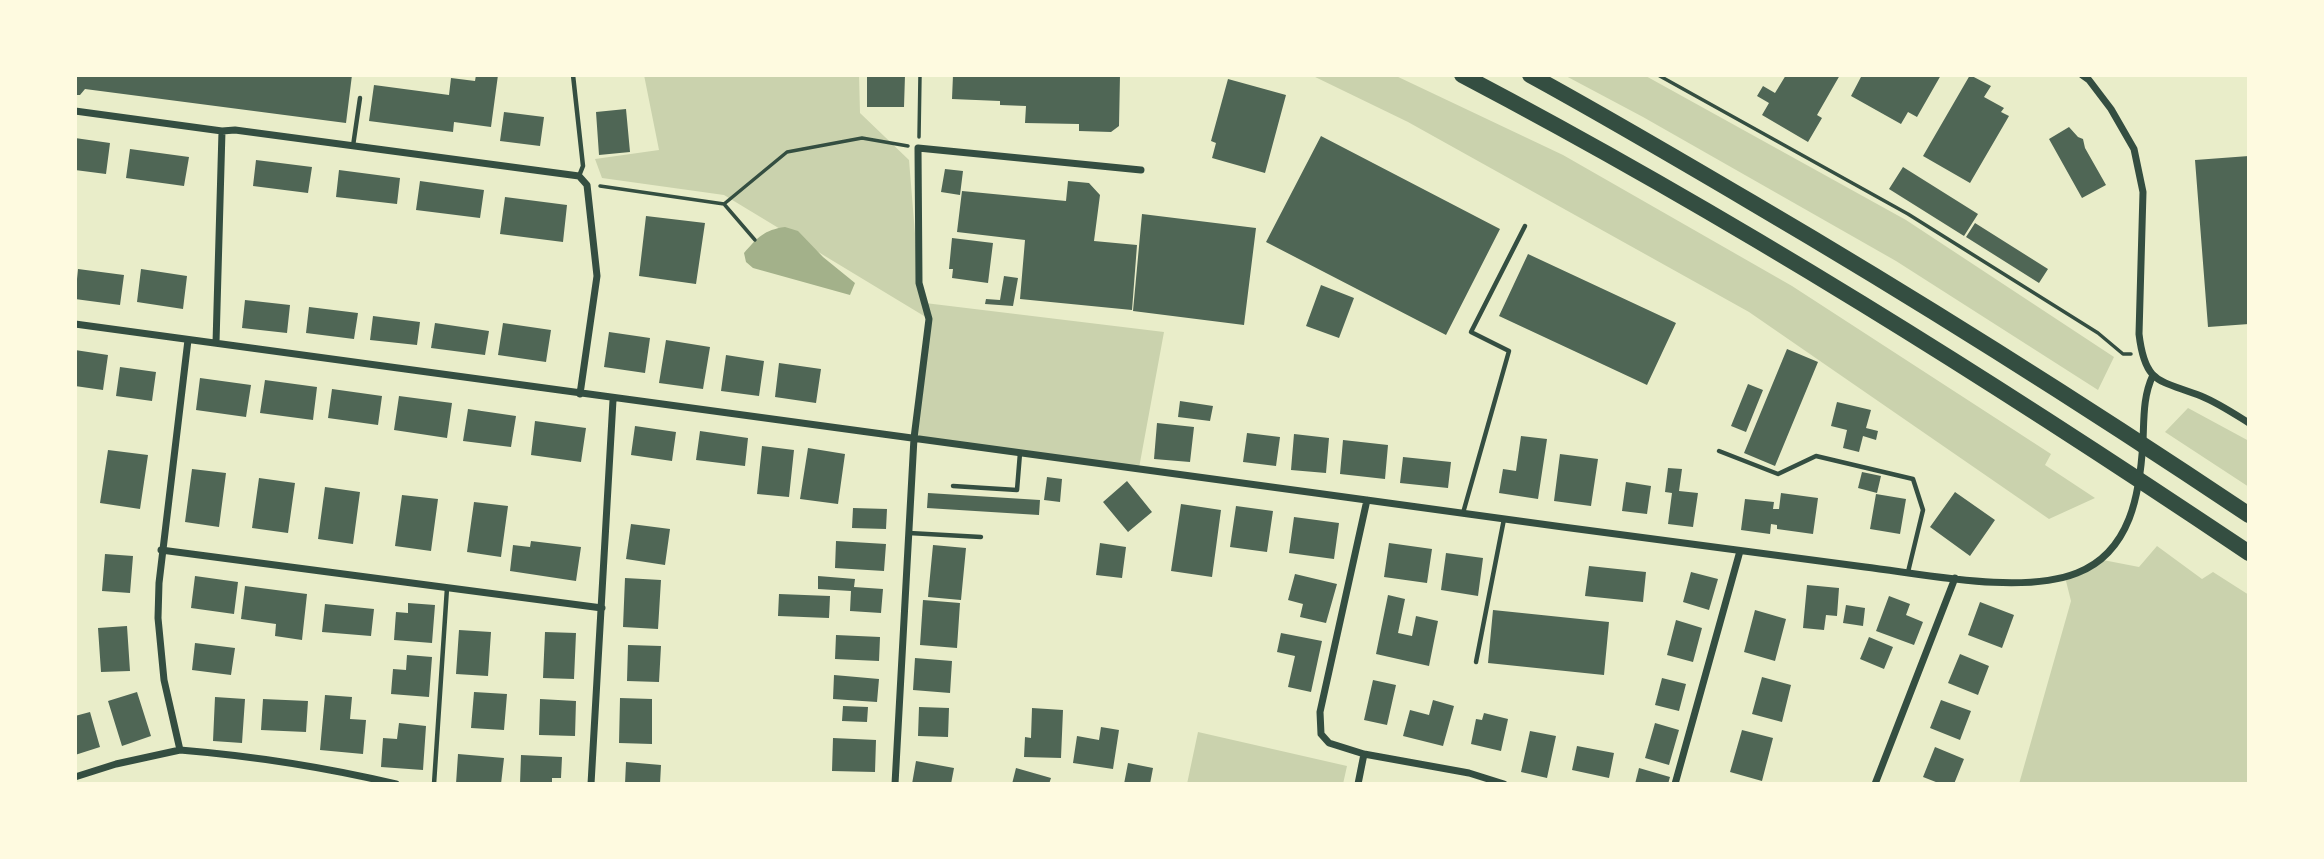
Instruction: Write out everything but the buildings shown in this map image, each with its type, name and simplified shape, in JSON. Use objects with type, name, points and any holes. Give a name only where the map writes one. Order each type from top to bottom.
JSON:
[{"type":"highway","points":[[1462,75],[1584,139],[1862,303],[2249,553]]},
{"type":"highway","points":[[1530,75],[1875,275],[2249,515]]},
{"type":"street","points":[[2082,75],[2112,109],[2134,149],[2143,192],[2139,334],[2142,355],[2153,375],[2162,382],[2217,402],[2249,423]]},
{"type":"street","points":[[75,111],[579,176],[587,185],[597,276],[580,394]]},
{"type":"street","points":[[216,343],[222,131]]},
{"type":"street","points":[[895,784],[914,438],[929,319],[919,283],[918,148],[1141,170]]},
{"type":"street","points":[[75,324],[613,400],[2005,584],[2051,580],[2075,574],[2104,560],[2121,536],[2135,505],[2141,469],[2146,390],[2153,375]]},
{"type":"street","points":[[180,750],[164,680],[158,618],[162,550],[188,340]]},
{"type":"street","points":[[591,784],[613,400]]},
{"type":"street","points":[[1367,500],[1320,712],[1321,734],[1329,743],[1364,754],[1469,773],[1504,784]]},
{"type":"street","points":[[162,550],[602,608]]},
{"type":"street","points":[[1675,784],[1740,551]]},
{"type":"street","points":[[1875,784],[1955,578]]},
{"type":"street","points":[[75,777],[116,764],[180,750],[238,754],[328,768],[396,784]]},
{"type":"street","points":[[1358,784],[1364,754]]},
{"type":"lane","points":[[573,75],[583,166],[579,176]]},
{"type":"lane","points":[[354,146],[360,98]]},
{"type":"lane","points":[[1463,513],[1508,351],[1471,332],[1525,226]]},
{"type":"lane","points":[[1719,451],[1778,474],[1816,456],[1913,479],[1923,510],[1908,572]]},
{"type":"lane","points":[[953,486],[1017,490],[1020,452]]},
{"type":"lane","points":[[1476,662],[1504,519]]},
{"type":"lane","points":[[909,533],[981,537]]},
{"type":"lane","points":[[434,784],[447,587]]},
{"type":"path","points":[[724,204],[787,152],[862,138],[918,148],[920,75]]},
{"type":"path","points":[[1658,75],[1908,214],[2098,333],[2123,354],[2142,355]]},
{"type":"path","points":[[587,185],[724,204],[755,240]]},
{"type":"shaded area","points":[[644,75],[859,75],[860,113],[909,160],[919,283],[925,303],[1164,332],[1139,468],[914,438],[929,319],[724,195],[602,178],[595,159],[659,150]]},
{"type":"shaded area","points":[[1311,75],[1394,75],[1563,155],[1792,286],[2051,454],[2045,465],[2095,498],[2049,519],[1749,312],[1408,122]]},
{"type":"shaded area","points":[[1564,75],[1644,75],[1906,220],[2114,357],[2098,390],[1896,261]]},
{"type":"shaded area","points":[[785,227],[798,231],[823,257],[855,283],[850,295],[753,268],[746,262],[744,253],[758,239],[766,232]]},
{"type":"shaded area","points":[[2188,408],[2249,441],[2249,487],[2165,432]]},
{"type":"shaded area","points":[[2157,546],[2202,579],[2213,572],[2249,595],[2249,784],[2019,784],[2071,601],[2065,577],[2103,560],[2139,567]]},
{"type":"shaded area","points":[[1198,732],[1347,766],[1343,784],[1187,784]]}]
